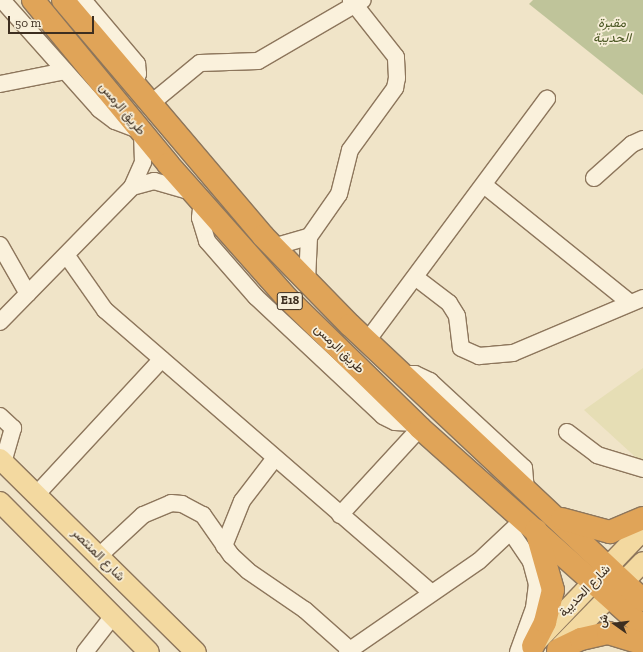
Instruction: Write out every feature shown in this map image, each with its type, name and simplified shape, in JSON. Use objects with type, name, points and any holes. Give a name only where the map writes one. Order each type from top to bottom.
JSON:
[{"type":"highway","name":"طريق الرمس","points":[[33,0],[141,132],[287,298],[418,426],[524,526],[600,574]]},
{"type":"highway","name":"طريق الرمس","points":[[75,2],[133,85],[149,105],[273,247],[401,374],[526,492],[554,516],[600,574]]},
{"type":"highway","points":[[554,516],[610,532],[643,518]]},
{"type":"highway","points":[[524,526],[546,557],[553,590],[545,622],[526,650]]},
{"type":"highway","name":"E18","points":[[600,574],[618,590],[643,627]]},
{"type":"highway","name":"E18","points":[[618,590],[643,600]]},
{"type":"highway","points":[[557,651],[582,639],[608,633],[643,644]]},
{"type":"main road","name":"شارع المنتصر","points":[[1,461],[196,652]]},
{"type":"main road","points":[[0,502],[149,652]]},
{"type":"main road","name":"شارع الحديبة","points":[[526,650],[643,530]]},
{"type":"main road","name":"شارع الحديبة","points":[[557,651],[618,590],[643,562]]},
{"type":"street","points":[[0,322],[67,256],[132,187],[143,162],[141,132],[107,115],[65,71],[2,0]]},
{"type":"street","points":[[149,105],[200,63],[220,60],[246,64],[258,60],[357,2],[396,57],[397,78],[395,88],[350,150],[339,194],[308,237],[307,281]]},
{"type":"street","points":[[0,84],[65,71]]},
{"type":"street","points":[[367,341],[547,100]]},
{"type":"street","points":[[594,178],[632,144],[643,139]]},
{"type":"street","points":[[132,187],[154,181],[198,197]]},
{"type":"street","points":[[415,277],[449,303],[457,316],[462,348],[479,356],[513,354],[636,300],[484,185]]},
{"type":"street","points":[[273,247],[308,237]]},
{"type":"street","points":[[0,245],[28,294]]},
{"type":"street","points":[[67,256],[104,310],[430,592]]},
{"type":"street","points":[[36,495],[162,359]]},
{"type":"street","points":[[0,416],[13,428],[1,461]]},
{"type":"street","points":[[340,515],[418,426]]},
{"type":"street","points":[[567,432],[597,455],[643,469]]},
{"type":"street","points":[[224,546],[242,501],[275,458]]},
{"type":"street","points":[[99,556],[143,515],[171,503],[203,515],[224,546],[248,571],[305,610],[349,651],[430,592],[479,561],[524,526]]},
{"type":"street","points":[[85,652],[113,616]]},
{"type":"shaded area","points":[[643,368],[643,464],[584,410]]},
{"type":"green space","name":"مقبرة الحديبة","points":[[533,0],[643,0],[643,95],[529,4]]}]
